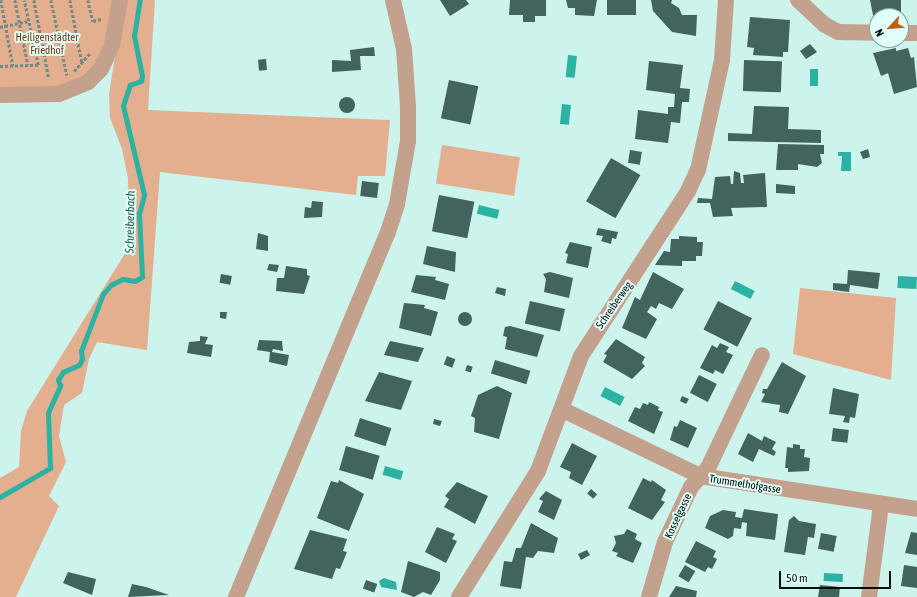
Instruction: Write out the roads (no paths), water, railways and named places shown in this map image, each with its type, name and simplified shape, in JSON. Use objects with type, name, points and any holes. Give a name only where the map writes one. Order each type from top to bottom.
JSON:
[{"type":"street","points":[[0,95],[59,94],[88,82],[101,69],[112,45],[120,0]]},
{"type":"street","points":[[236,597],[388,232],[397,204],[408,141],[408,107],[404,49],[393,0]]},
{"type":"street","name":"Schreiberweg","points":[[459,597],[538,471],[563,410],[572,374],[581,356],[676,211],[698,170],[722,60],[726,0]]},
{"type":"street","points":[[798,0],[825,25],[838,32],[869,33]]},
{"type":"street","name":"Kosselgasse","points":[[649,597],[665,542],[691,487],[708,468],[762,355]]},
{"type":"street","name":"Trummelhofgasse","points":[[563,410],[700,476],[917,509]]},
{"type":"street","points":[[869,597],[881,504]]},
{"type":"waterway","name":"Schreiberbach","points":[[0,497],[50,468],[48,413],[60,386],[58,380],[63,372],[79,365],[82,359],[81,351],[103,294],[111,285],[123,279],[135,281],[142,277],[139,214],[144,195],[123,106],[130,85],[141,81],[142,76],[134,36],[140,0]]},
{"type":"park label","name":"Heiligenstädter Friedhof","points":[[47,44]]}]
